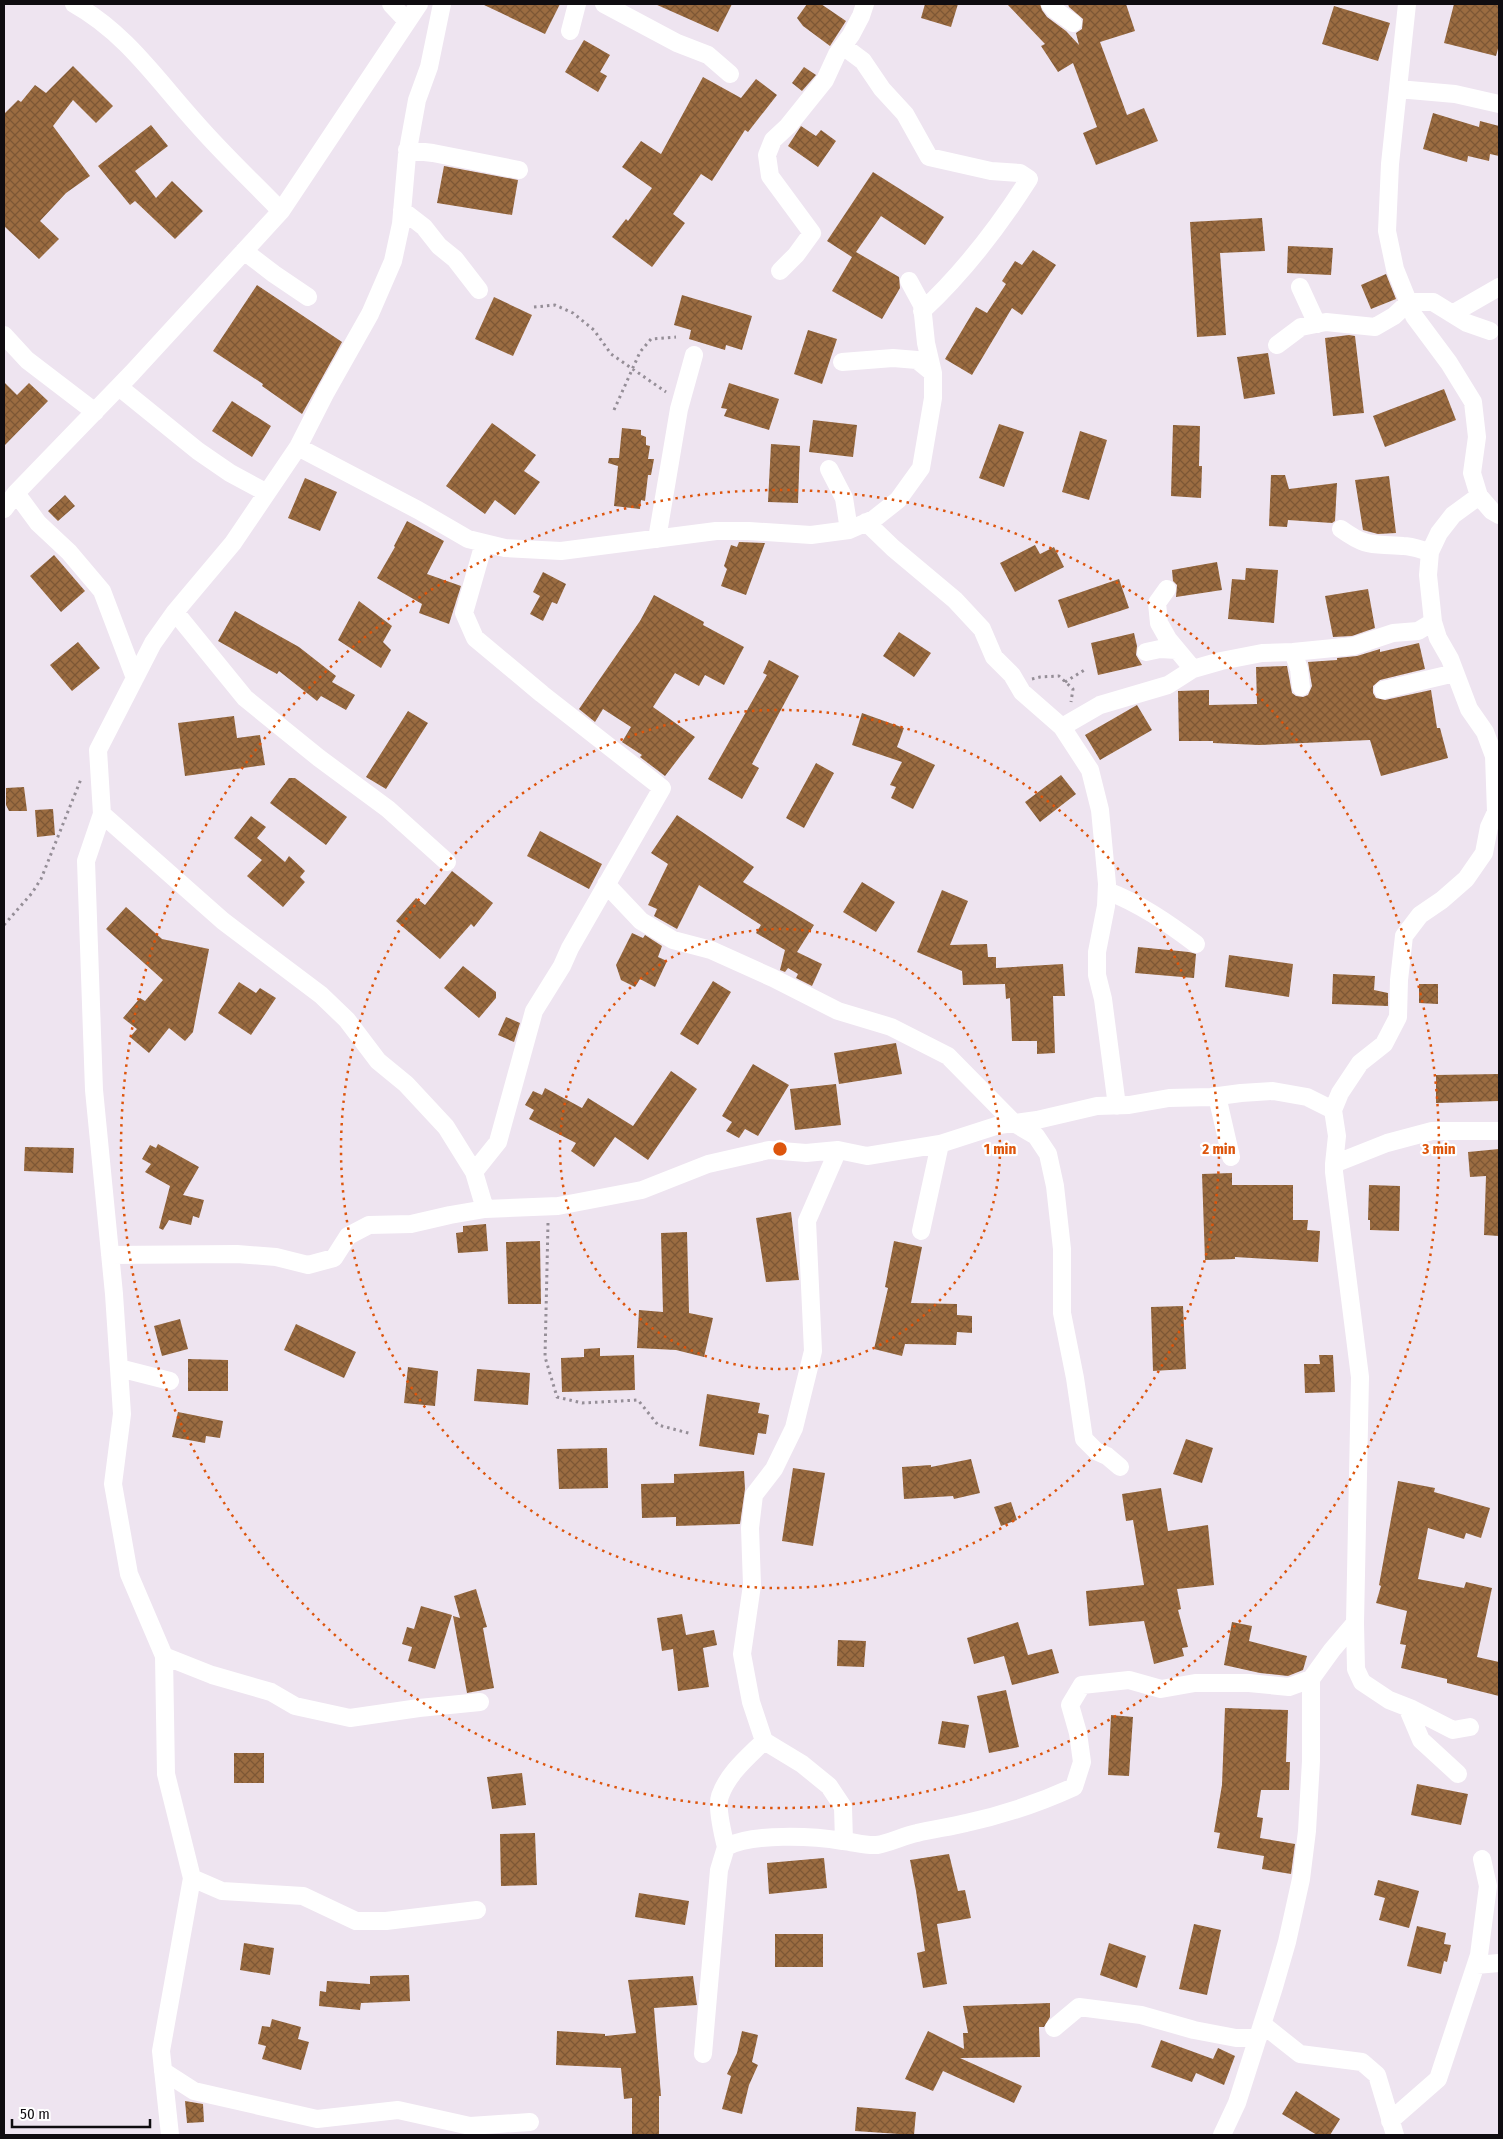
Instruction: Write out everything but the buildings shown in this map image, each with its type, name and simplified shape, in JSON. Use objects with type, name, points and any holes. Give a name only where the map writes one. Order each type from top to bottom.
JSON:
[{"type":"street","points":[[74,4],[116,33],[149,66],[196,123],[281,211]]},
{"type":"street","points":[[391,4],[407,21]]},
{"type":"street","points":[[4,509],[16,493],[119,387],[281,211],[419,4]]},
{"type":"street","points":[[170,2135],[161,2051],[192,1878],[166,1774],[164,1656],[128,1574],[112,1484],[122,1414],[110,1255],[94,1090],[86,861],[102,814],[98,750],[153,643],[175,612],[233,543],[298,448],[326,392],[370,314],[393,261],[402,210],[407,150],[417,100],[428,67],[442,4]]},
{"type":"street","points":[[570,31],[577,4]]},
{"type":"street","points":[[780,271],[796,255],[812,233],[770,176],[767,155],[773,140],[788,126],[826,80],[837,54],[851,35],[865,4]]},
{"type":"street","points":[[1050,4],[1055,10],[1073,22]]},
{"type":"street","points":[[1407,4],[1390,164],[1387,231],[1395,269],[1414,316],[1449,363],[1473,402],[1478,437],[1472,473],[1479,496],[1492,511],[1499,515]]},
{"type":"street","points":[[612,5],[677,43],[708,56],[730,74]]},
{"type":"street","points":[[843,46],[863,61],[882,89],[905,114],[929,157],[992,171],[1020,173],[1030,179],[1010,209],[983,243],[944,290],[922,311]]},
{"type":"street","points":[[1398,88],[1455,94],[1499,104]]},
{"type":"street","points":[[407,150],[433,153],[519,170]]},
{"type":"street","points":[[402,210],[424,227],[439,246],[455,259],[479,290]]},
{"type":"street","points":[[244,251],[274,274],[308,296]]},
{"type":"street","points":[[298,448],[418,510],[468,539],[505,548],[561,551],[716,531],[811,535],[849,530],[874,519],[898,500],[921,468],[933,398],[933,373],[922,305],[909,281]]},
{"type":"street","points":[[1452,314],[1499,286]]},
{"type":"street","points":[[1300,287],[1317,324]]},
{"type":"street","points":[[1278,344],[1302,327],[1326,322],[1375,327],[1394,316],[1408,302],[1433,302],[1467,323],[1490,330]]},
{"type":"street","points":[[4,335],[27,360],[95,412]]},
{"type":"street","points":[[657,539],[681,401],[694,355]]},
{"type":"street","points":[[842,362],[894,358],[917,360],[933,373]]},
{"type":"street","points":[[119,387],[198,451],[230,473],[267,493]]},
{"type":"street","points":[[829,469],[844,498],[849,530]]},
{"type":"street","points":[[16,493],[38,523],[69,552],[102,591],[134,678]]},
{"type":"street","points":[[1470,1727],[1453,1730],[1389,1700],[1362,1682],[1356,1669],[1355,1623],[1360,1377],[1334,1164],[1337,1136],[1333,1110],[1340,1093],[1360,1062],[1384,1044],[1398,1017],[1399,980],[1404,936],[1420,915],[1442,900],[1466,878],[1484,853],[1489,828],[1496,812],[1494,756],[1485,732],[1470,709],[1438,638],[1433,622],[1428,575],[1430,552],[1440,533],[1453,516],[1479,496]]},
{"type":"street","points":[[866,522],[892,548],[955,600],[982,629],[994,657],[1012,675],[1028,697],[1062,727],[1090,770],[1097,792],[1104,843],[1107,891],[1097,952],[1097,975],[1103,999],[1117,1106]]},
{"type":"street","points":[[1341,529],[1357,541],[1374,546],[1404,546],[1430,552]]},
{"type":"street","points":[[474,1172],[498,1142],[534,1011],[562,966],[570,948],[662,788],[542,694],[475,638],[464,613],[484,543]]},
{"type":"street","points":[[1167,589],[1157,602],[1159,623],[1168,639],[1193,670]]},
{"type":"street","points":[[175,612],[245,698],[319,758],[388,809],[447,862]]},
{"type":"street","points":[[1062,727],[1100,705],[1168,685],[1193,670],[1221,661],[1262,653],[1354,646],[1393,633],[1418,631],[1433,622]]},
{"type":"street","points":[[1146,652],[1160,649],[1177,650]]},
{"type":"street","points":[[1293,652],[1299,669],[1301,687]]},
{"type":"street","points":[[1383,690],[1455,673]]},
{"type":"street","points":[[102,814],[223,921],[321,995],[347,1020],[378,1061],[406,1084],[446,1127],[474,1172],[485,1210]]},
{"type":"street","points":[[606,884],[641,921],[673,940],[711,950],[773,978],[838,1011],[891,1027],[948,1056],[1014,1123],[1036,1136],[1048,1154],[1053,1178],[1062,1249],[1062,1313],[1076,1378],[1084,1439],[1096,1451],[1107,1456],[1120,1467]]},
{"type":"street","points":[[1107,891],[1124,898],[1150,913],[1196,944]]},
{"type":"street","points":[[110,1255],[237,1254],[276,1256],[308,1265],[334,1258],[348,1236],[369,1225],[411,1224],[450,1215],[485,1210],[549,1206],[642,1190],[708,1164],[769,1150],[806,1153],[838,1150],[867,1156],[940,1144],[999,1125],[1037,1120],[1097,1106],[1117,1106],[1170,1098],[1273,1091],[1306,1097],[1333,1110]]},
{"type":"street","points":[[1217,1096],[1231,1157]]},
{"type":"street","points":[[1334,1164],[1386,1143],[1432,1131],[1499,1130]]},
{"type":"street","points":[[921,1231],[940,1144]]},
{"type":"street","points":[[838,1150],[807,1221],[813,1351],[794,1428],[774,1469],[754,1495],[750,1528],[752,1585],[742,1654],[751,1702],[764,1741],[802,1764],[829,1786],[843,1807],[844,1841]]},
{"type":"street","points":[[119,1368],[170,1381]]},
{"type":"street","points":[[1222,2135],[1237,2103],[1260,2031],[1287,1942],[1302,1879],[1311,1761],[1311,1680],[1332,1650],[1355,1623]]},
{"type":"street","points":[[164,1656],[212,1675],[271,1692],[295,1706],[350,1718],[480,1702]]},
{"type":"street","points":[[726,1847],[737,1841],[770,1838],[823,1838],[878,1845],[916,1833],[965,1824],[1011,1812],[1046,1800],[1074,1787],[1082,1762],[1078,1733],[1070,1705],[1082,1685],[1129,1680],[1161,1689],[1195,1683],[1249,1683],[1289,1686],[1311,1680]]},
{"type":"street","points":[[1407,1707],[1421,1740],[1458,1774]]},
{"type":"street","points":[[703,2054],[719,1870],[726,1847],[722,1830],[719,1798],[733,1772],[764,1741]]},
{"type":"street","points":[[1392,2128],[1438,2079],[1479,1955],[1488,1886],[1482,1859]]},
{"type":"street","points":[[192,1878],[222,1891],[303,1896],[356,1921],[386,1921],[477,1910]]},
{"type":"street","points":[[1476,1965],[1499,1963]]},
{"type":"street","points":[[1054,2028],[1079,2007],[1141,2015],[1194,2030],[1236,2038],[1260,2031],[1300,2054],[1362,2062],[1377,2075],[1392,2128]]},
{"type":"street","points":[[163,2071],[194,2091],[316,2119],[398,2110],[470,2126],[530,2122]]},
{"type":"path","points":[[534,307],[555,305],[573,313],[594,330],[612,354],[681,401]]},
{"type":"path","points":[[614,410],[640,352],[651,339],[676,337]]},
{"type":"path","points":[[1065,682],[1086,669]]},
{"type":"path","points":[[1018,684],[1040,677],[1059,676],[1073,689],[1070,705],[1062,727]]},
{"type":"path","points":[[4,925],[32,893],[41,879],[82,777]]},
{"type":"path","points":[[549,1206],[545,1357],[557,1397],[582,1403],[638,1400],[658,1425],[692,1434]]}]
